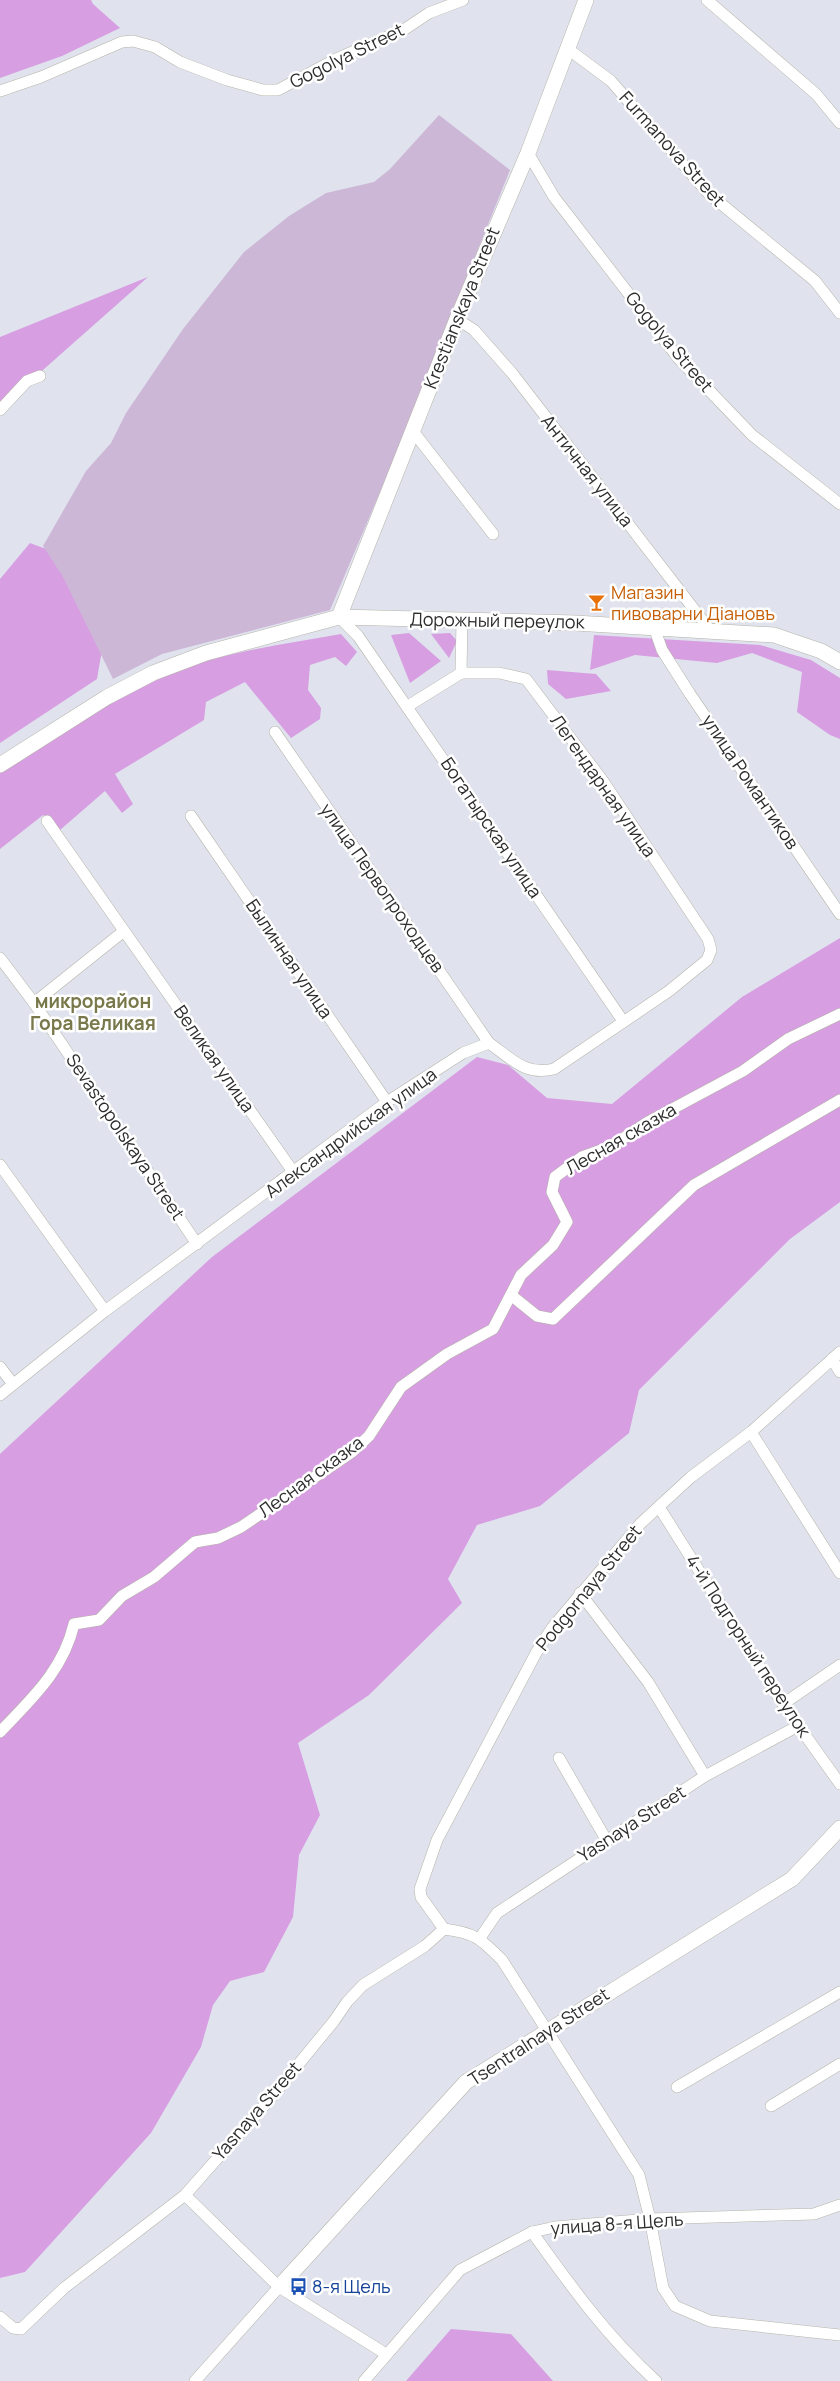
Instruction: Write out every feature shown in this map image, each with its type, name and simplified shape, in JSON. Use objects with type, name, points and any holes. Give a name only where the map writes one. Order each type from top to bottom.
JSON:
[{"type":"main road","name":"Krestianskaya Street","points":[[339,617],[457,319],[528,153],[586,0]]},
{"type":"main road","name":"Дорожный переулок","points":[[0,765],[108,697],[152,673],[206,653],[339,617],[462,619],[654,626],[774,635],[821,651],[840,662]]},
{"type":"main road","name":"Tsentralnaya Street","points":[[279,2287],[466,2082],[548,2029],[792,1879],[840,1828]]},
{"type":"street","name":"Gogolya Street","points":[[0,91],[41,77],[122,42],[133,40],[155,47],[170,58],[227,80],[263,90],[278,90],[336,59],[405,29],[430,13],[463,0]]},
{"type":"street","points":[[707,0],[816,94],[840,123]]},
{"type":"street","name":"Furmanova Street","points":[[568,49],[611,81],[708,193],[815,281],[840,313]]},
{"type":"street","name":"Gogolya Street","points":[[528,153],[554,197],[679,358],[752,435],[840,504]]},
{"type":"street","name":"Античная улица","points":[[457,319],[474,330],[512,373],[710,630]]},
{"type":"street","points":[[0,410],[27,381],[40,376]]},
{"type":"street","points":[[412,430],[493,534]]},
{"type":"street","name":"Богатырская улица","points":[[339,617],[358,636],[408,706],[623,1021]]},
{"type":"street","points":[[408,706],[461,673],[462,619]]},
{"type":"street","name":"улица Романтиков","points":[[654,626],[662,650],[840,914]]},
{"type":"street","name":"Легендарная улица","points":[[461,673],[499,673],[526,680],[603,781],[708,939],[711,950],[707,960],[670,991],[623,1021]]},
{"type":"street","name":"улица Первопроходцев","points":[[275,732],[489,1043]]},
{"type":"street","name":"Былинная улица","points":[[191,816],[388,1102]]},
{"type":"street","name":"Великая улица","points":[[47,821],[294,1173]]},
{"type":"street","points":[[34,1003],[124,931]]},
{"type":"street","name":"Sevastopolskaya Street","points":[[0,958],[34,1003],[197,1244]]},
{"type":"street","name":"Лесная сказка","points":[[0,1732],[46,1683],[69,1646],[74,1624],[99,1620],[122,1596],[154,1577],[195,1542],[218,1538],[241,1527],[352,1452],[369,1436],[401,1387],[447,1354],[493,1329],[521,1275],[553,1245],[567,1222],[552,1192],[555,1177],[582,1157],[610,1147],[648,1122],[742,1071],[788,1039],[840,1014]]},
{"type":"street","points":[[489,1043],[525,1069],[540,1072],[554,1069],[623,1021]]},
{"type":"street","name":"Александрийская улица","points":[[0,1395],[105,1311],[388,1102],[463,1053],[489,1043]]},
{"type":"street","points":[[510,1295],[537,1316],[553,1319],[694,1184],[840,1100]]},
{"type":"street","points":[[0,1165],[105,1311]]},
{"type":"street","points":[[836,1355],[840,1372]]},
{"type":"street","name":"Podgornaya Street","points":[[444,1929],[421,1897],[420,1889],[437,1840],[536,1653],[552,1628],[641,1523],[692,1477],[751,1432],[836,1355]]},
{"type":"street","points":[[0,1366],[13,1384]]},
{"type":"street","points":[[751,1432],[840,1573]]},
{"type":"street","name":"4-й Подгорный переулок","points":[[659,1507],[783,1704],[840,1784]]},
{"type":"street","points":[[580,1593],[648,1682],[705,1776]]},
{"type":"street","points":[[783,1704],[840,1665]]},
{"type":"street","name":"Yasnaya Street","points":[[480,1938],[497,1913],[705,1776],[798,1726]]},
{"type":"street","points":[[559,1758],[606,1841]]},
{"type":"street","points":[[444,1929],[462,1931],[480,1938],[502,1960],[548,2029],[639,2175],[663,2288],[675,2306],[710,2322],[840,2335]]},
{"type":"street","name":"Yasnaya Street","points":[[0,2317],[13,2328],[21,2330],[64,2288],[185,2195],[270,2099],[352,1996],[364,1985],[425,1946],[444,1929]]},
{"type":"street","points":[[677,2087],[840,1992]]},
{"type":"street","points":[[771,2106],[840,2064]]},
{"type":"street","points":[[185,2195],[279,2287],[386,2354]]},
{"type":"street","name":"улица 8-я Щель","points":[[364,2381],[460,2270],[532,2232],[555,2227],[650,2220],[814,2214],[840,2205]]},
{"type":"street","points":[[532,2232],[592,2315],[631,2359],[656,2381]]},
{"type":"street","name":"Tsentralnaya Street","points":[[195,2381],[279,2287]]},
{"type":"shaded area","points":[[0,0],[91,0],[120,28],[62,56],[0,78]]},
{"type":"shaded area","points":[[439,115],[510,170],[383,485],[330,610],[162,654],[113,679],[63,577],[43,546],[86,471],[111,443],[126,413],[183,329],[244,252],[289,216],[326,193],[374,182],[390,169]]},
{"type":"shaded area","points":[[148,277],[0,408],[0,337]]},
{"type":"shaded area","points":[[30,543],[83,563],[110,603],[97,679],[0,743],[0,579]]},
{"type":"shaded area","points":[[409,633],[441,661],[410,683],[391,635]]},
{"type":"shaded area","points":[[450,633],[457,641],[449,658],[431,634]]},
{"type":"shaded area","points":[[341,634],[357,652],[346,666],[335,657],[310,665],[308,690],[321,708],[320,719],[291,738],[245,682],[206,702],[204,720],[115,774],[133,804],[122,813],[105,791],[60,830],[43,815],[0,849],[0,772],[14,761],[113,703],[174,672],[236,653]]},
{"type":"shaded area","points":[[594,635],[760,645],[811,660],[840,678],[840,739],[830,735],[797,712],[802,672],[752,653],[717,663],[635,655],[590,670]]},
{"type":"shaded area","points":[[547,670],[596,674],[611,691],[566,699],[548,684]]},
{"type":"shaded area","points":[[840,938],[840,1202],[790,1239],[639,1390],[629,1433],[540,1506],[477,1525],[448,1579],[462,1603],[369,1695],[298,1743],[320,1815],[299,1855],[293,1917],[264,1972],[230,1981],[213,2005],[201,2047],[151,2133],[25,2272],[0,2278],[0,1454],[212,1257],[477,1057],[508,1065],[547,1098],[612,1104],[742,997]]},
{"type":"shaded area","points":[[451,2329],[511,2334],[553,2381],[406,2381]]},
{"type":"place","name":"Магазин пивоварни Дiановъ","points":[[597,603]]},
{"type":"place","name":"8-я Щель","points":[[298,2287]]},
{"type":"district","name":"микрорайон Гора Великая","points":[[93,1012]]}]
